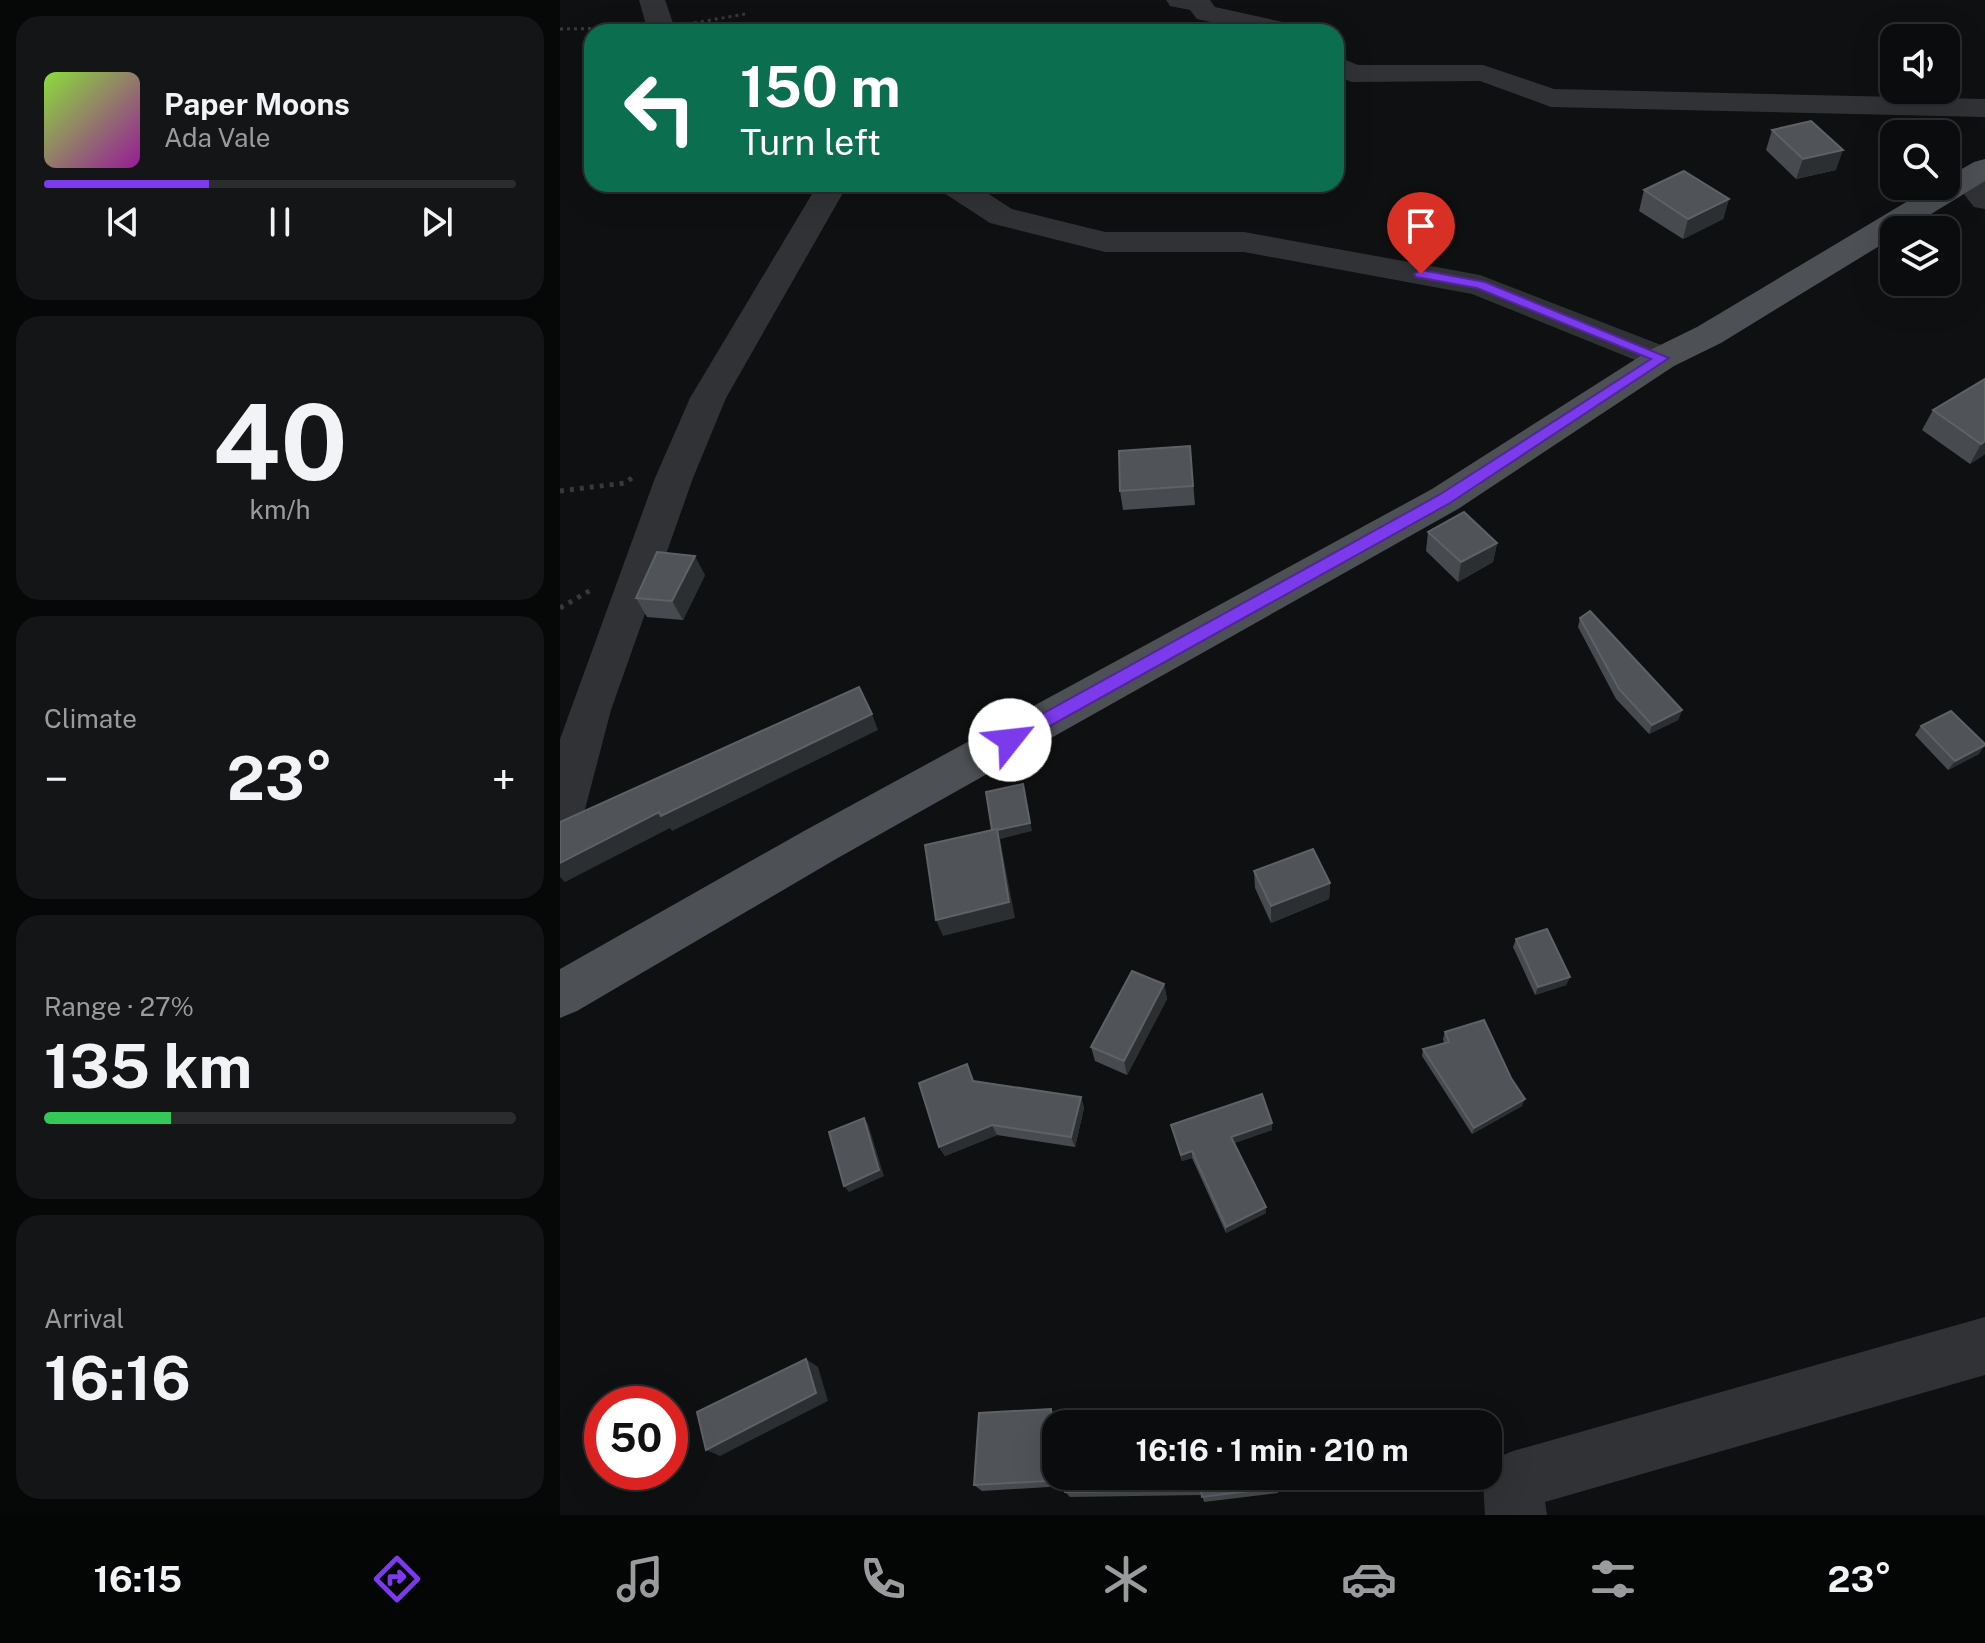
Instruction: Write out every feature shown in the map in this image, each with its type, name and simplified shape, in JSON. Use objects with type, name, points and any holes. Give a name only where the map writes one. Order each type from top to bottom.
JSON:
[{"type":"main road","points":[[560,995],[820,845],[1445,499],[1662,358],[1709,335],[1979,183]]},
{"type":"street","points":[[652,0],[660,24]]},
{"type":"street","points":[[1179,0],[1199,4],[1206,13],[1255,24]]},
{"type":"street","points":[[1344,69],[1352,74],[1483,73],[1551,98],[1985,108]]},
{"type":"street","points":[[560,817],[590,710],[674,478],[708,398],[828,192]]},
{"type":"street","points":[[964,192],[1001,216],[1105,242],[1244,242],[1480,285],[1662,358]]},
{"type":"street","points":[[1516,1515],[1513,1481],[1985,1346]]},
{"type":"path","points":[[560,491],[625,483],[659,460],[674,478]]},
{"type":"building","points":[[1811,121],[1843,150],[1803,159],[1772,130]]},
{"type":"building","points":[[1684,171],[1729,199],[1688,219],[1644,190]]},
{"type":"building","points":[[1985,379],[1985,441],[1981,444],[1933,410]]},
{"type":"building","points":[[1190,446],[1193,486],[1120,491],[1119,451]]},
{"type":"building","points":[[1464,512],[1497,543],[1461,562],[1428,532]]},
{"type":"building","points":[[657,552],[695,556],[672,601],[636,598]]},
{"type":"building","points":[[1590,611],[1682,710],[1652,725],[1619,689],[1580,618]]},
{"type":"building","points":[[859,687],[872,714],[661,816],[659,812],[560,863],[560,822]]},
{"type":"building","points":[[1951,711],[1985,744],[1955,761],[1921,726]]},
{"type":"building","points":[[1023,784],[1030,823],[992,830],[986,792]]},
{"type":"building","points":[[997,829],[1009,902],[936,920],[925,845]]},
{"type":"building","points":[[1313,849],[1330,883],[1271,906],[1254,871]]},
{"type":"building","points":[[1547,929],[1570,977],[1538,987],[1516,939]]},
{"type":"building","points":[[1132,971],[1164,984],[1124,1061],[1091,1047]]},
{"type":"building","points":[[1484,1020],[1511,1078],[1525,1099],[1474,1128],[1423,1049],[1449,1042],[1445,1032]]},
{"type":"building","points":[[967,1064],[973,1081],[1081,1097],[1071,1137],[992,1125],[939,1147],[919,1083]]},
{"type":"building","points":[[1262,1094],[1272,1123],[1231,1137],[1266,1207],[1226,1227],[1192,1151],[1181,1155],[1171,1125]]},
{"type":"building","points":[[864,1118],[879,1170],[844,1186],[829,1132]]},
{"type":"building","points":[[806,1359],[816,1393],[706,1450],[697,1412]]},
{"type":"building","points":[[1051,1409],[1042,1410],[1042,1481],[974,1485],[979,1413]]},
{"type":"building","points":[[1065,1490],[1201,1490],[1065,1492]]},
{"type":"building","points":[[1201,1490],[1256,1490],[1202,1497]]},
{"type":"route","points":[[1010,740],[1445,499],[1662,358],[1480,285],[1421,274]]}]
